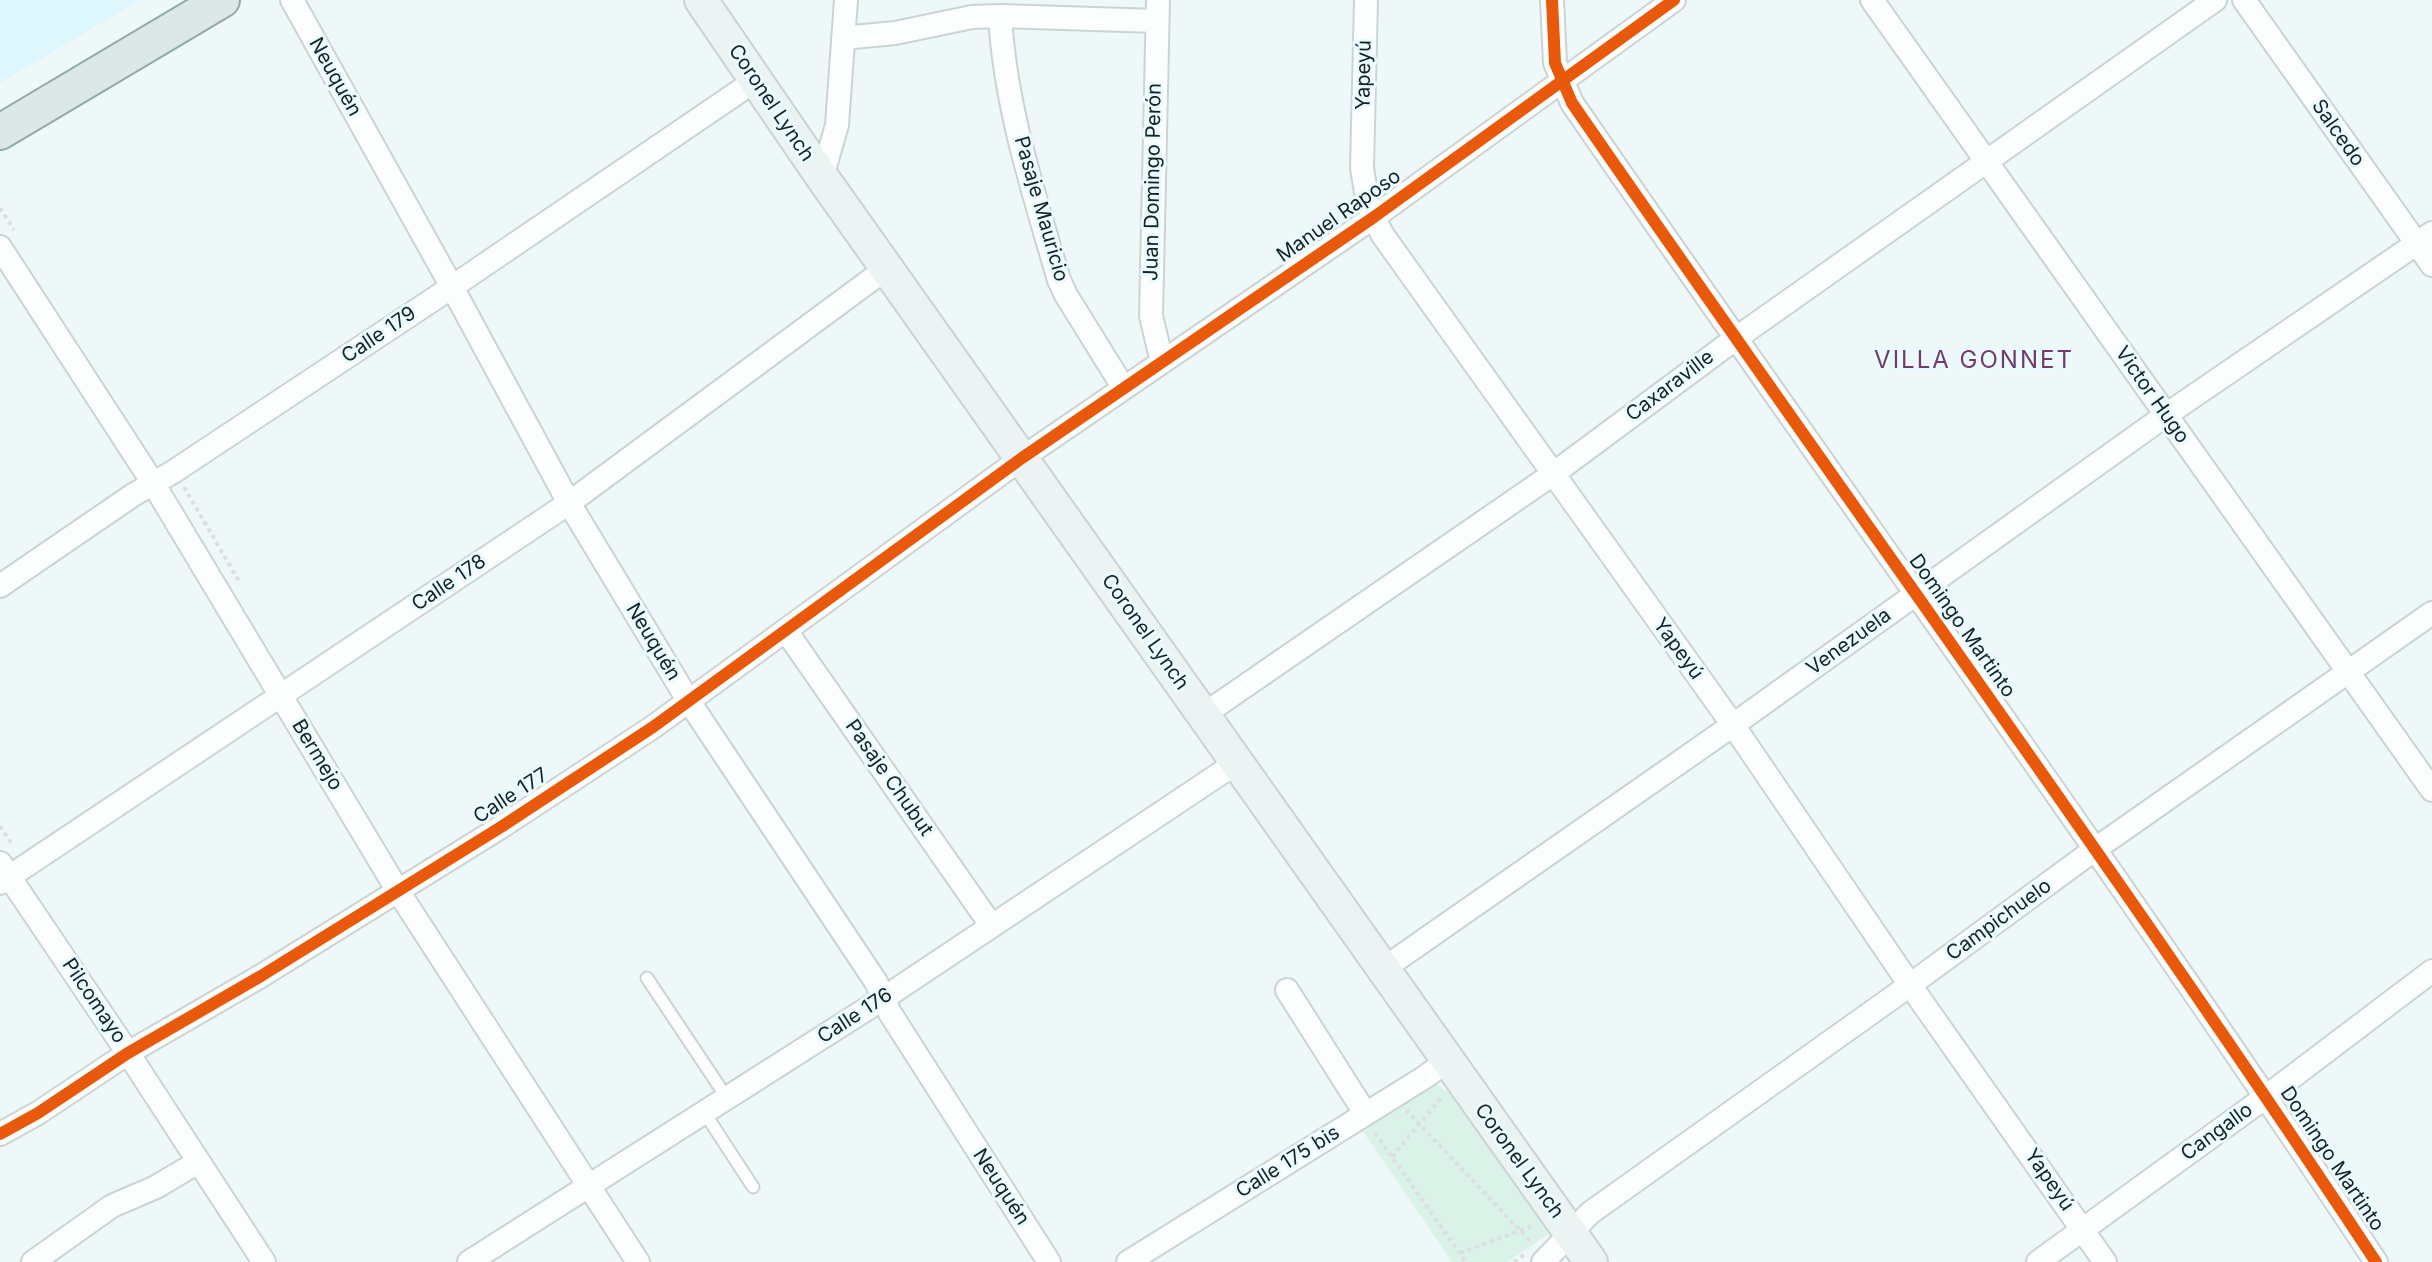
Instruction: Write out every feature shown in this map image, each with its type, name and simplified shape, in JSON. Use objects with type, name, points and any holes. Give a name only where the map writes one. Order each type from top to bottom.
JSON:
[{"type":"main road","points":[[0,132],[222,0]]},
{"type":"main road","name":"Coronel Lynch","points":[[701,0],[822,177],[1447,1061],[1551,1240],[1591,1262]]},
{"type":"street","points":[[822,177],[837,125],[846,0]]},
{"type":"street","name":"Yapeyú","points":[[1366,0],[1362,168],[1364,188],[1382,234],[1733,725],[1910,985],[2105,1262]]},
{"type":"street","name":"Domingo Martinto","points":[[1552,0],[1555,63],[1572,103],[2267,1096],[2376,1262]]},
{"type":"street","name":"Manuel Raposo","points":[[1022,458],[1374,217],[1674,0]]},
{"type":"street","name":"Victor Hugo","points":[[1872,0],[2432,790]]},
{"type":"street","name":"Caxaraville","points":[[1203,715],[1553,474],[1735,339],[2215,0]]},
{"type":"street","name":"Salcedo","points":[[2244,0],[2424,238],[2432,265]]},
{"type":"street","name":"Neuquén","points":[[297,1],[569,503],[688,700],[876,982],[890,1013],[1049,1262]]},
{"type":"street","points":[[843,38],[895,33],[972,17],[1157,10]]},
{"type":"street","name":"Juan Domingo Perón","points":[[1157,10],[1151,316],[1162,362]]},
{"type":"street","name":"Pasaje Mauricio","points":[[1000,16],[1002,52],[1023,152],[1059,280],[1123,387]]},
{"type":"street","name":"Calle 179","points":[[0,586],[452,287],[756,80]]},
{"type":"street","name":"Venezuela","points":[[1383,969],[1733,725],[2166,415],[2424,238]]},
{"type":"street","name":"Bermejo","points":[[0,247],[153,483],[398,891],[638,1262]]},
{"type":"street","name":"Calle 178","points":[[5,867],[281,694],[569,503],[887,268]]},
{"type":"street","name":"Calle 177","points":[[0,1134],[38,1113],[128,1053],[261,976],[398,891],[641,736],[1022,458]]},
{"type":"street","name":"Campichuelo","points":[[1551,1240],[2094,850],[2432,613]]},
{"type":"street","name":"Pasaje Chubut","points":[[786,631],[991,925]]},
{"type":"street","name":"Calle 176","points":[[469,1262],[884,998],[1236,763]]},
{"type":"street","name":"Pilcomayo","points":[[5,867],[264,1262]]},
{"type":"street","name":"Cangallo","points":[[2038,1262],[2267,1096],[2432,971]]},
{"type":"street","points":[[1287,990],[1368,1119]]},
{"type":"street","name":"Calle 175 bis","points":[[1128,1262],[1368,1119],[1447,1061]]},
{"type":"street","points":[[33,1262],[112,1206],[156,1187],[198,1162]]},
{"type":"lane","points":[[647,978],[727,1098]]},
{"type":"lane","points":[[704,1112],[753,1187]]},
{"type":"path","points":[[0,826],[5,867]]},
{"type":"path","points":[[1392,1157],[1445,1094],[1439,1091]]},
{"type":"path","points":[[1401,1106],[1518,1230],[1551,1240]]},
{"type":"path","points":[[1368,1119],[1466,1262]]},
{"type":"path","points":[[1460,1253],[1518,1230],[1551,1240]]},
{"type":"shaded area","points":[[0,0],[140,0],[0,83]]},
{"type":"green space","points":[[1436,1084],[1451,1094],[1553,1231],[1507,1262],[1452,1262],[1362,1130]]},
{"type":"cycle path","points":[[1552,0],[1555,63],[1572,103],[2179,970],[2376,1262]]},
{"type":"cycle path","points":[[0,1134],[501,827],[653,727],[1022,458],[1374,217],[1674,0]]},
{"type":"district","name":"VILLA GONNET","points":[[1974,361]]}]
